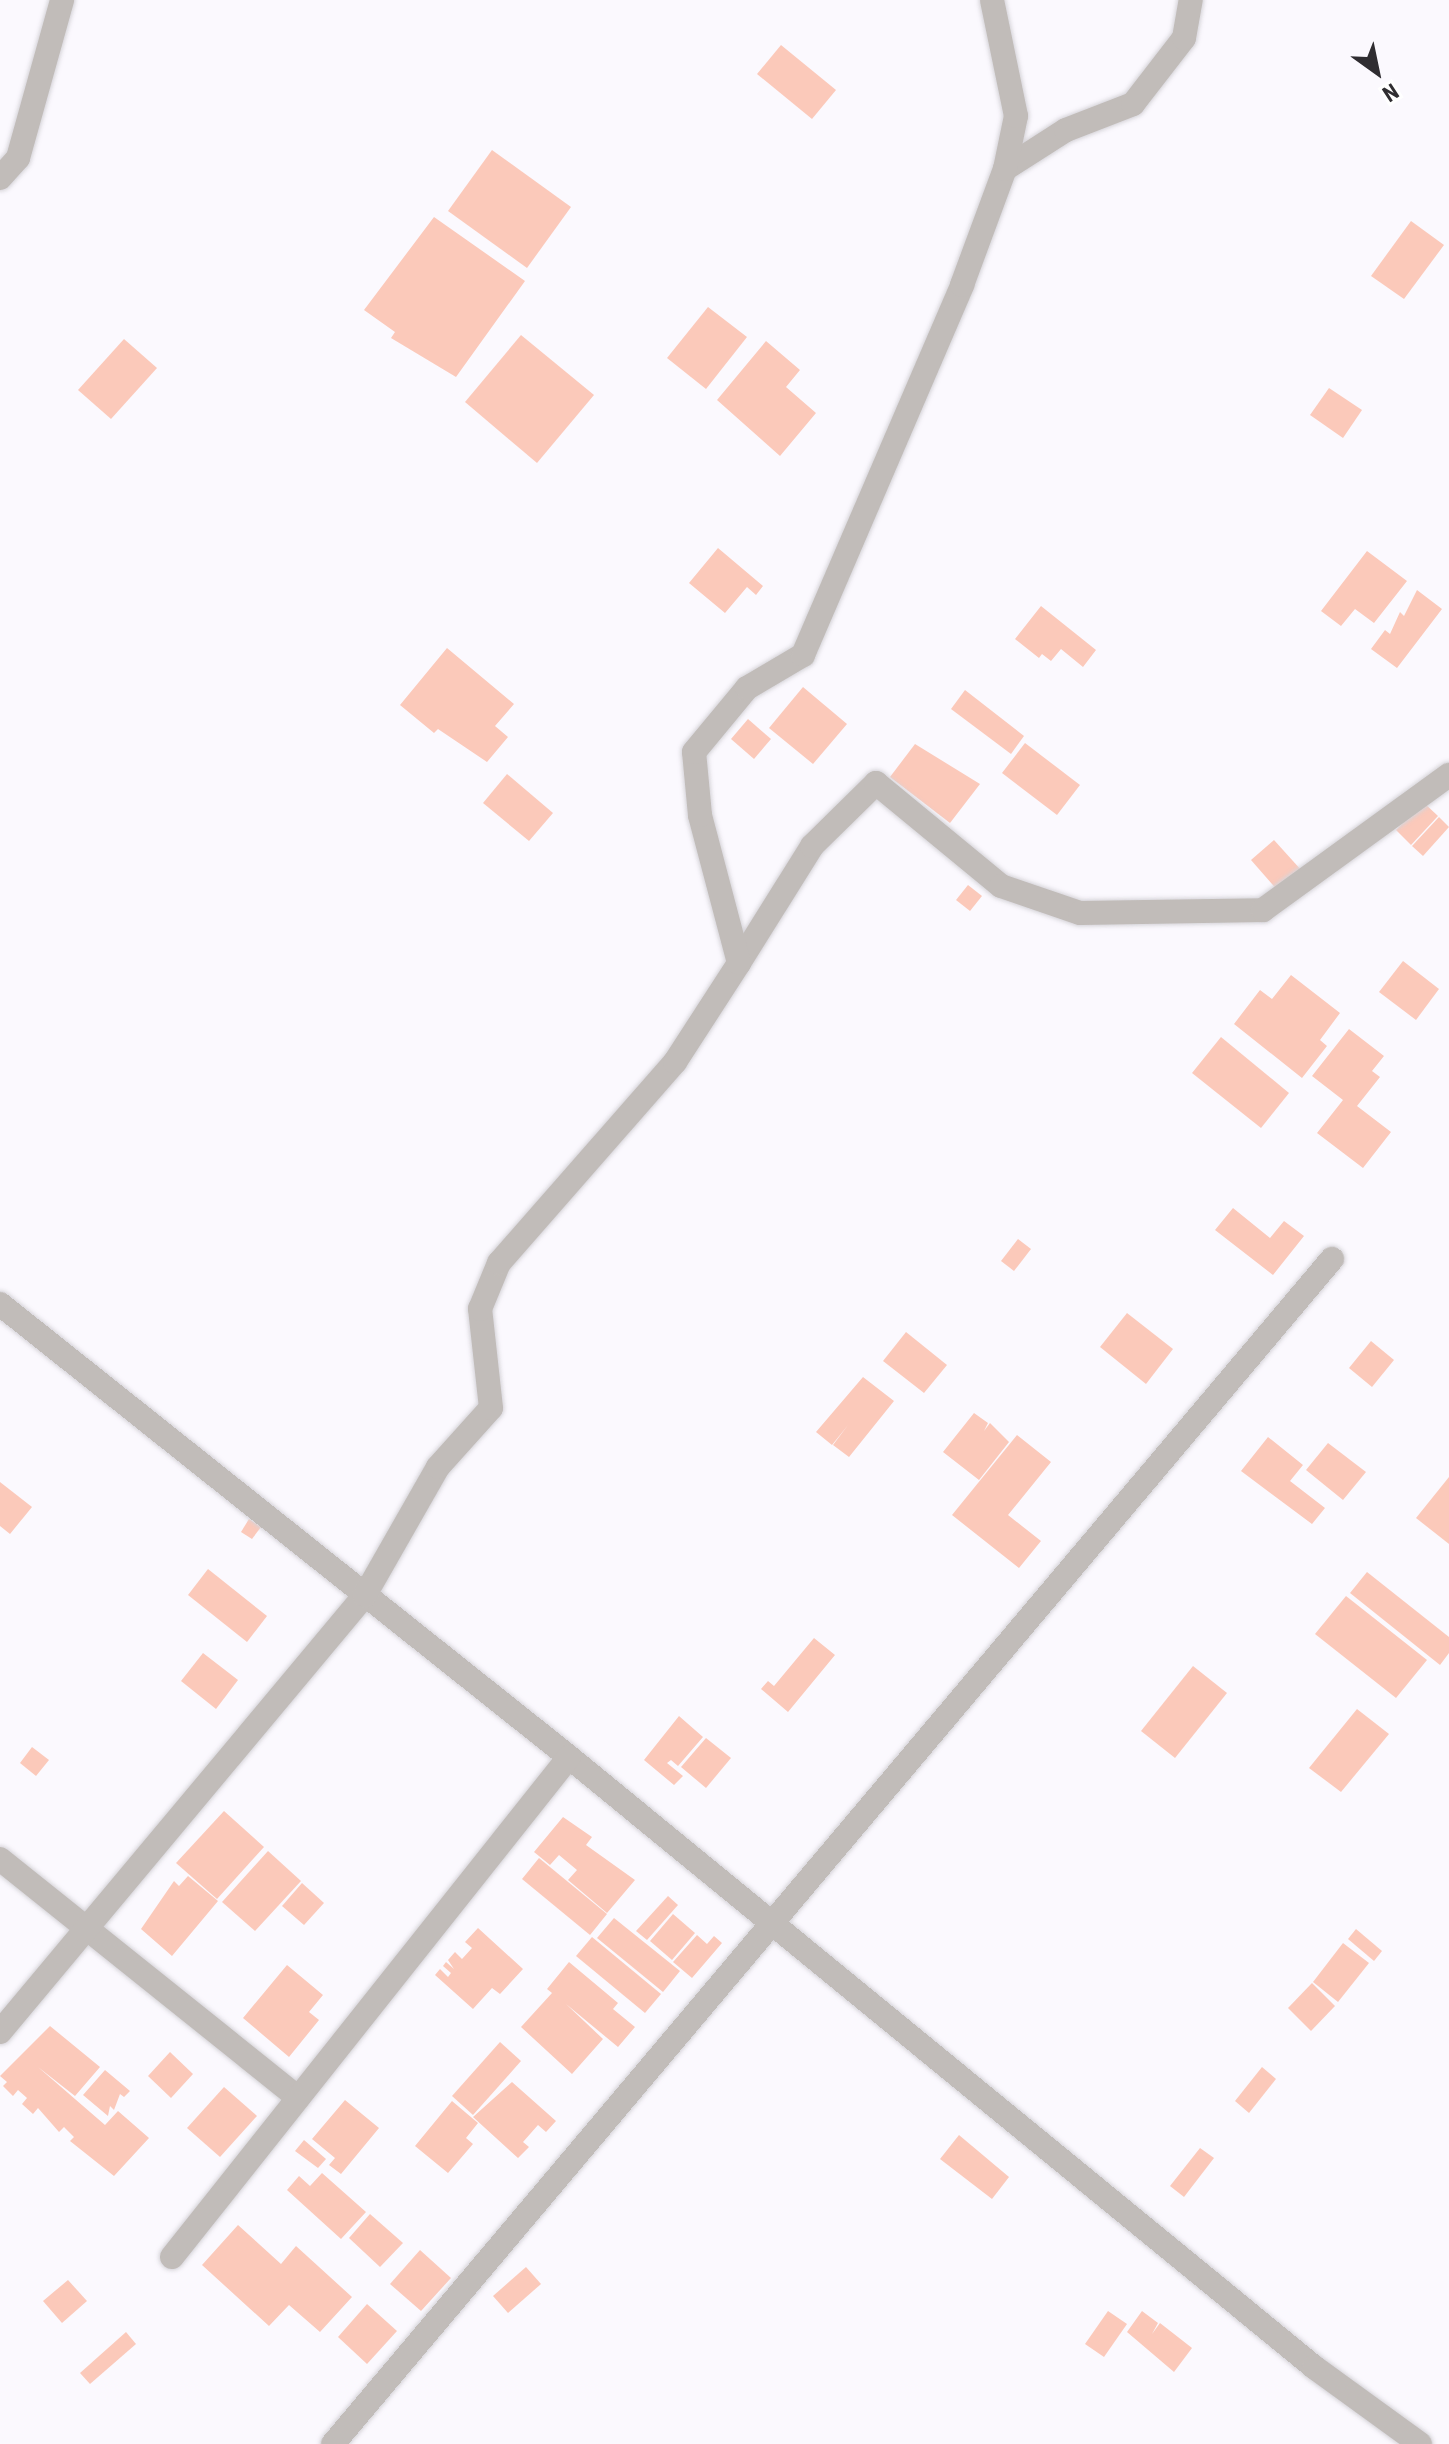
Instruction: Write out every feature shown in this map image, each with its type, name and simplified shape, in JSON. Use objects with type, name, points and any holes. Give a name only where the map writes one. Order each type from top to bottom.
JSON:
[{"type":"street","points":[[0,178],[18,158],[62,0]]},
{"type":"street","points":[[739,963],[700,815],[694,752],[747,688],[803,655],[962,285],[1005,169],[1016,116],[992,0]]},
{"type":"street","points":[[1005,169],[1066,130],[1133,104],[1184,38],[1191,0]]},
{"type":"street","points":[[0,2032],[365,1595],[438,1467],[491,1408],[480,1309],[499,1263],[675,1062],[812,846],[876,783],[1001,886],[1080,913],[1095,913],[1263,910],[1449,775]]},
{"type":"street","points":[[333,2444],[1332,1259]]},
{"type":"street","points":[[0,1304],[569,1757],[1314,2367],[1420,2444]]},
{"type":"street","points":[[172,2257],[569,1757]]},
{"type":"street","points":[[0,1859],[298,2098]]},
{"type":"building","points":[[781,45],[836,90],[812,119],[757,74]]},
{"type":"building","points":[[492,150],[571,207],[527,268],[448,211]]},
{"type":"building","points":[[434,217],[525,281],[456,377],[391,338],[395,332],[364,310]]},
{"type":"building","points":[[1411,221],[1444,245],[1404,299],[1371,276]]},
{"type":"building","points":[[708,307],[747,337],[706,389],[667,358]]},
{"type":"building","points":[[521,335],[594,395],[537,463],[465,402]]},
{"type":"building","points":[[124,339],[157,368],[111,419],[78,390]]},
{"type":"building","points":[[766,341],[800,370],[786,387],[816,413],[780,456],[717,400]]},
{"type":"building","points":[[1329,388],[1362,410],[1343,438],[1310,415]]},
{"type":"building","points":[[718,548],[763,586],[756,595],[747,587],[725,613],[689,583]]},
{"type":"building","points":[[1367,551],[1407,581],[1374,623],[1355,609],[1341,626],[1321,611]]},
{"type":"building","points":[[1417,590],[1442,609],[1397,668],[1371,649],[1385,630],[1390,634],[1400,612],[1404,616]]},
{"type":"building","points":[[1041,606],[1096,650],[1083,667],[1061,649],[1051,661],[1042,654],[1039,658],[1015,639]]},
{"type":"building","points":[[447,648],[514,704],[495,726],[508,737],[487,762],[438,729],[434,733],[400,705]]},
{"type":"building","points":[[803,687],[847,724],[813,764],[769,728]]},
{"type":"building","points":[[965,690],[1024,736],[1011,754],[951,709]]},
{"type":"building","points":[[748,719],[771,739],[754,759],[731,739]]},
{"type":"building","points":[[1025,743],[1080,785],[1057,815],[1002,773]]},
{"type":"building","points":[[915,744],[980,784],[950,823],[890,777]]},
{"type":"building","points":[[507,774],[553,813],[529,841],[483,803]]},
{"type":"building","points":[[1423,802],[1438,816],[1411,845],[1396,830]]},
{"type":"building","points":[[1439,817],[1449,827],[1423,856],[1412,846]]},
{"type":"building","points":[[1274,840],[1302,871],[1279,892],[1251,860]]},
{"type":"building","points":[[968,885],[982,896],[970,911],[956,900]]},
{"type":"building","points":[[1403,961],[1439,989],[1416,1020],[1379,992]]},
{"type":"building","points":[[1291,975],[1340,1013],[1320,1040],[1327,1046],[1302,1078],[1234,1024],[1260,990],[1272,999]]},
{"type":"building","points":[[1349,1029],[1384,1056],[1372,1071],[1380,1077],[1357,1106],[1391,1132],[1363,1168],[1317,1133],[1343,1100],[1312,1076]]},
{"type":"building","points":[[1221,1037],[1289,1093],[1261,1128],[1192,1073]]},
{"type":"building","points":[[1233,1208],[1270,1238],[1284,1221],[1304,1236],[1273,1275],[1215,1230]]},
{"type":"building","points":[[1018,1239],[1031,1249],[1014,1271],[1001,1261]]},
{"type":"building","points":[[1127,1313],[1173,1349],[1146,1384],[1100,1347]]},
{"type":"building","points":[[906,1332],[947,1365],[924,1393],[883,1361]]},
{"type":"building","points":[[1371,1341],[1394,1360],[1372,1387],[1349,1368]]},
{"type":"building","points":[[863,1377],[894,1401],[849,1457],[833,1445],[848,1425],[832,1445],[816,1432]]},
{"type":"building","points":[[974,1413],[988,1423],[984,1431],[990,1423],[1009,1442],[979,1480],[943,1452]]},
{"type":"building","points":[[1017,1435],[1051,1462],[1008,1515],[1041,1541],[1019,1568],[952,1515]]},
{"type":"building","points":[[1268,1437],[1303,1465],[1290,1481],[1325,1508],[1312,1524],[1241,1471]]},
{"type":"building","points":[[1328,1443],[1366,1472],[1343,1500],[1306,1470]]},
{"type":"building","points":[[1449,1477],[1449,1544],[1416,1518]]},
{"type":"building","points":[[0,1482],[32,1507],[10,1534],[0,1526]]},
{"type":"building","points":[[249,1519],[261,1527],[252,1539],[241,1532]]},
{"type":"building","points":[[208,1569],[267,1616],[247,1642],[188,1595]]},
{"type":"building","points":[[1367,1572],[1449,1637],[1449,1653],[1440,1665],[1350,1593]]},
{"type":"building","points":[[1346,1596],[1427,1660],[1396,1698],[1315,1634]]},
{"type":"building","points":[[814,1638],[835,1655],[788,1712],[761,1689],[768,1681],[774,1686]]},
{"type":"building","points":[[203,1653],[238,1680],[216,1709],[181,1681]]},
{"type":"building","points":[[1193,1666],[1227,1693],[1175,1758],[1141,1731]]},
{"type":"building","points":[[1357,1709],[1389,1734],[1341,1792],[1309,1768]]},
{"type":"building","points":[[679,1716],[703,1737],[678,1766],[671,1760],[667,1763],[683,1776],[674,1785],[644,1760]]},
{"type":"building","points":[[706,1738],[731,1758],[706,1788],[681,1767]]},
{"type":"building","points":[[32,1747],[49,1760],[36,1776],[20,1763]]},
{"type":"building","points":[[224,1811],[264,1847],[217,1899],[176,1863]]},
{"type":"building","points":[[563,1817],[592,1837],[586,1845],[635,1880],[607,1913],[568,1880],[577,1870],[559,1855],[550,1865],[534,1852]]},
{"type":"building","points":[[268,1851],[301,1881],[255,1931],[222,1902]]},
{"type":"building","points":[[539,1858],[607,1914],[590,1935],[522,1879]]},
{"type":"building","points":[[188,1876],[218,1901],[172,1956],[141,1929],[174,1881],[179,1886]]},
{"type":"building","points":[[302,1883],[324,1903],[304,1925],[282,1906]]},
{"type":"building","points":[[668,1896],[678,1905],[647,1940],[636,1931]]},
{"type":"building","points":[[673,1914],[695,1933],[672,1960],[650,1941]]},
{"type":"building","points":[[614,1918],[680,1971],[663,1992],[597,1938]]},
{"type":"building","points":[[478,1928],[523,1969],[500,1994],[492,1988],[473,2009],[435,1975],[440,1969],[448,1977],[451,1973],[443,1966],[446,1962],[454,1969],[448,1960],[455,1952],[462,1959],[472,1948],[465,1942]]},
{"type":"building","points":[[1356,1929],[1382,1951],[1374,1961],[1348,1939]]},
{"type":"building","points":[[697,1935],[707,1944],[714,1936],[722,1943],[692,1978],[673,1962]]},
{"type":"building","points":[[592,1937],[661,1994],[645,2013],[576,1956]]},
{"type":"building","points":[[1343,1943],[1369,1963],[1338,2002],[1313,1982]]},
{"type":"building","points":[[569,1962],[618,2003],[613,2009],[635,2027],[618,2047],[566,2004],[603,2039],[572,2074],[521,2027],[552,1993],[547,1989]]},
{"type":"building","points":[[287,1965],[323,1995],[309,2012],[319,2020],[289,2057],[243,2018]]},
{"type":"building","points":[[1312,1983],[1335,2006],[1311,2031],[1288,2008]]},
{"type":"building","points":[[50,2026],[100,2067],[75,2096],[38,2067],[105,2125],[118,2111],[149,2138],[114,2176],[70,2141],[74,2137],[64,2127],[59,2132],[38,2108],[33,2114],[22,2104],[27,2098],[18,2090],[13,2096],[3,2086],[7,2082],[0,2076]]},
{"type":"building","points":[[500,2042],[521,2061],[473,2115],[452,2096]]},
{"type":"building","points":[[170,2052],[193,2074],[171,2098],[148,2076]]},
{"type":"building","points":[[1262,2067],[1276,2079],[1249,2113],[1235,2101]]},
{"type":"building","points":[[105,2070],[130,2091],[124,2097],[120,2094],[114,2110],[110,2106],[108,2116],[83,2095]]},
{"type":"building","points":[[512,2082],[556,2121],[546,2132],[538,2125],[523,2142],[529,2147],[518,2158],[473,2117]]},
{"type":"building","points":[[224,2087],[257,2116],[220,2157],[187,2128]]},
{"type":"building","points":[[345,2100],[379,2128],[341,2174],[329,2165],[335,2158],[312,2139]]},
{"type":"building","points":[[452,2101],[478,2123],[466,2138],[473,2144],[448,2173],[415,2146]]},
{"type":"building","points":[[959,2135],[1009,2177],[992,2199],[940,2159]]},
{"type":"building","points":[[304,2140],[326,2159],[318,2168],[295,2151]]},
{"type":"building","points":[[1200,2148],[1214,2158],[1184,2197],[1170,2186]]},
{"type":"building","points":[[322,2173],[366,2212],[341,2239],[287,2190],[299,2176],[310,2186]]},
{"type":"building","points":[[370,2214],[403,2243],[380,2267],[349,2238]]},
{"type":"building","points":[[238,2225],[281,2264],[296,2246],[352,2297],[320,2332],[289,2305],[269,2326],[202,2265]]},
{"type":"building","points":[[420,2250],[451,2278],[421,2311],[390,2284]]},
{"type":"building","points":[[526,2267],[541,2284],[508,2313],[493,2296]]},
{"type":"building","points":[[68,2280],[87,2301],[62,2323],[43,2301]]},
{"type":"building","points":[[367,2304],[397,2331],[367,2364],[338,2337]]},
{"type":"building","points":[[1108,2311],[1127,2324],[1104,2357],[1085,2344]]},
{"type":"building","points":[[1142,2311],[1158,2323],[1152,2334],[1160,2323],[1192,2348],[1174,2372],[1127,2332]]},
{"type":"building","points":[[126,2332],[136,2344],[90,2384],[80,2373]]}]
